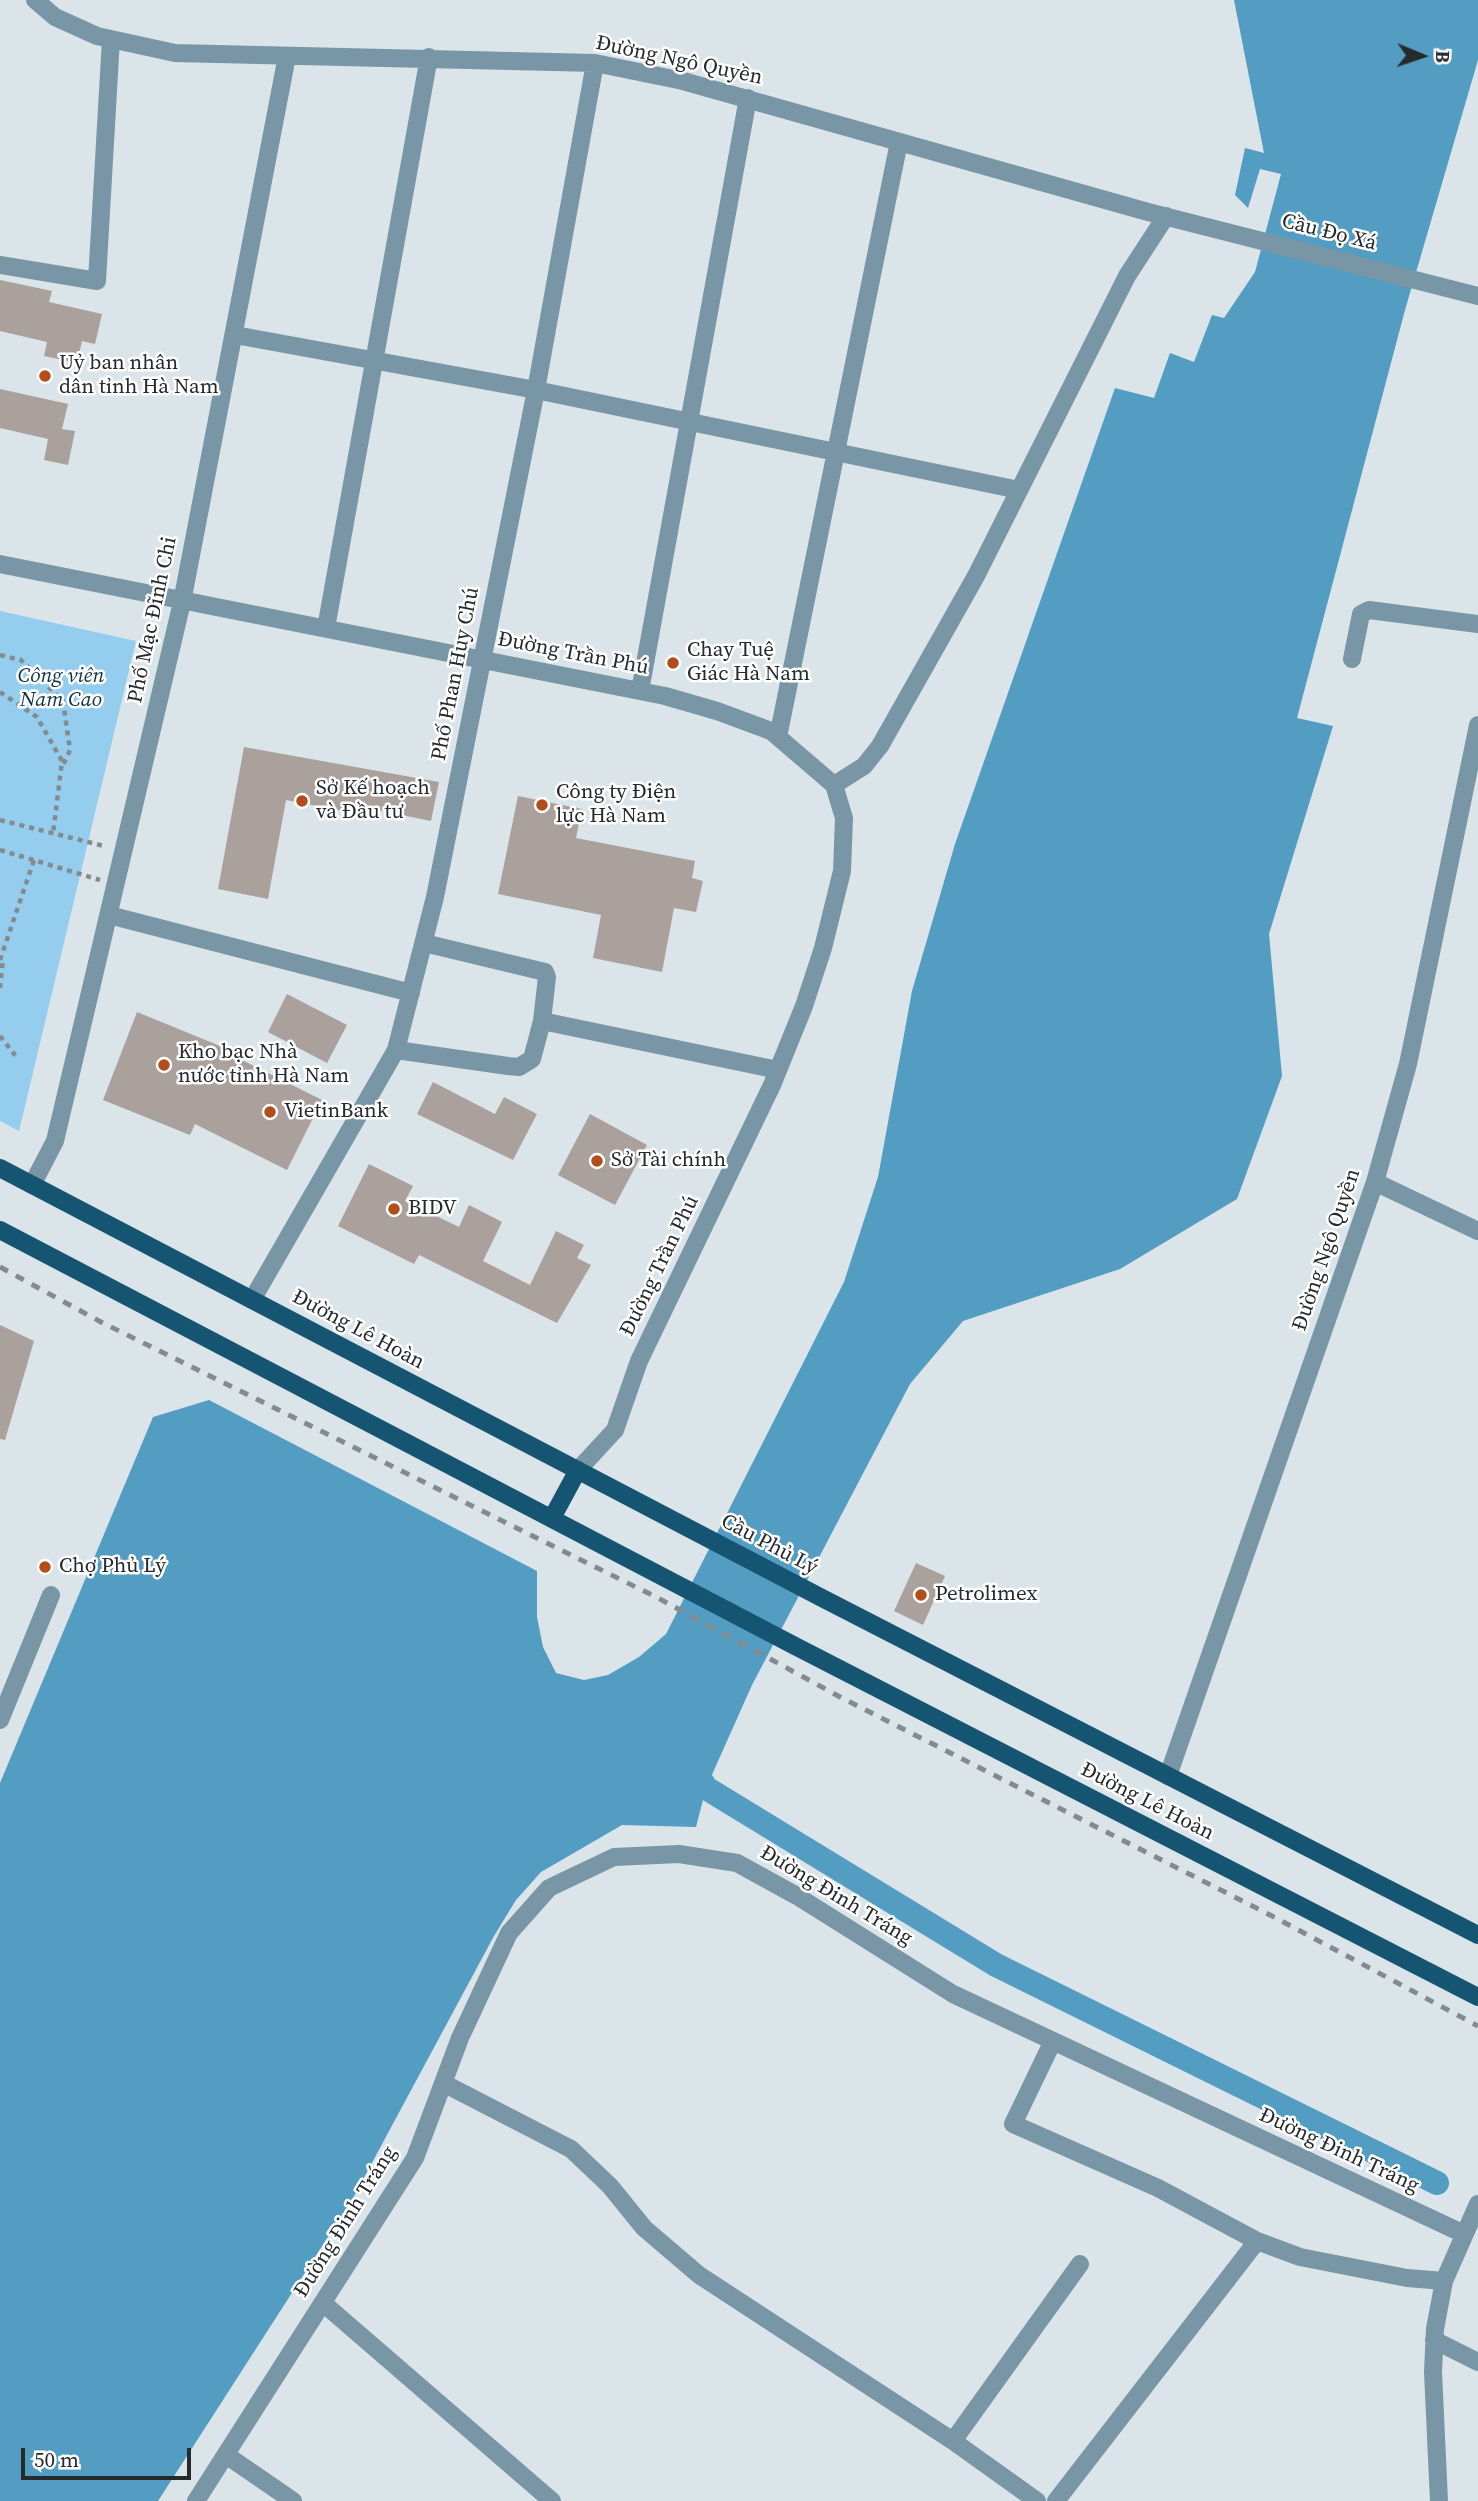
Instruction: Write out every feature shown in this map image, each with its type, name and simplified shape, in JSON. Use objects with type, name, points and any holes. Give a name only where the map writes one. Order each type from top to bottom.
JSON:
[{"type":"main road","name":"Đường Lê Hoàn","points":[[0,1168],[695,1532]]},
{"type":"main road","points":[[0,1230],[552,1518],[578,1470]]},
{"type":"main road","name":"Đường Lê Hoàn","points":[[552,1518],[1478,1997]]},
{"type":"main road","name":"Cầu Phủ Lý","points":[[695,1532],[822,1598]]},
{"type":"main road","name":"Đường Lê Hoàn","points":[[822,1598],[1478,1936]]},
{"type":"street","name":"Đường Ngô Quyền","points":[[35,0],[55,16],[111,38],[176,53],[596,63],[748,98],[1224,230]]},
{"type":"street","points":[[0,265],[97,281],[111,38]]},
{"type":"street","name":"Phố Mạc Đĩnh Chi","points":[[32,1185],[55,1141],[182,602],[287,56]]},
{"type":"street","points":[[326,628],[429,57]]},
{"type":"street","name":"Phố Phan Huy Chú","points":[[252,1300],[396,1050],[424,943],[482,659],[536,390],[596,63]]},
{"type":"street","points":[[640,691],[748,98]]},
{"type":"street","points":[[778,737],[899,142]]},
{"type":"street","points":[[834,785],[864,766],[880,746],[976,576],[1127,276],[1166,216]]},
{"type":"street","name":"Cầu Đọ Xá","points":[[1224,230],[1478,296]]},
{"type":"street","points":[[235,335],[536,390],[689,424],[1019,490]]},
{"type":"street","name":"Đường Trần Phú","points":[[0,564],[640,691],[717,710],[771,731],[834,785],[844,818],[842,871],[823,948],[778,1070],[639,1361],[615,1430],[578,1470]]},
{"type":"street","points":[[1352,659],[1361,614],[1369,610],[1478,624]]},
{"type":"street","name":"Đường Ngô Quyền","points":[[1168,1776],[1375,1182],[1408,1063],[1478,725]]},
{"type":"street","points":[[109,915],[411,993]]},
{"type":"street","points":[[396,1050],[519,1067],[532,1059],[542,1021],[547,977],[539,968],[424,943]]},
{"type":"street","points":[[542,1021],[778,1070]]},
{"type":"street","points":[[1375,1182],[1478,1231]]},
{"type":"street","points":[[0,1720],[51,1595]]},
{"type":"street","name":"Đường Đinh Tráng","points":[[196,2501],[415,2158],[443,2082],[509,1933],[549,1888],[614,1857],[679,1854],[737,1863],[797,1896],[953,1994],[1464,2234]]},
{"type":"street","points":[[1053,2041],[1013,2124],[1158,2188],[1257,2241],[1300,2257],[1407,2278],[1444,2281]]},
{"type":"street","points":[[443,2082],[571,2149],[610,2186],[644,2228],[699,2275],[953,2441],[1037,2501]]},
{"type":"street","points":[[1440,2501],[1433,2372],[1434,2340],[1444,2281],[1478,2204]]},
{"type":"street","points":[[1056,2501],[1257,2241]]},
{"type":"street","points":[[953,2441],[1080,2264]]},
{"type":"street","points":[[323,2303],[552,2501]]},
{"type":"street","points":[[1434,2340],[1478,2362]]},
{"type":"street","points":[[226,2455],[293,2501]]},
{"type":"path","points":[[0,655],[21,660],[63,701],[70,750],[61,773]]},
{"type":"path","points":[[0,692],[37,717],[62,761],[53,834]]},
{"type":"path","points":[[0,820],[125,851]]},
{"type":"path","points":[[0,850],[116,885]]},
{"type":"path","points":[[0,988],[1,959],[34,860]]},
{"type":"path","points":[[0,1036],[18,1059]]},
{"type":"green space","name":"Công viên Nam Cao","points":[[0,611],[136,641],[19,1131],[0,1121]]},
{"type":"shaded area","points":[[1234,0],[1478,0],[1478,60],[1405,310],[1297,718],[1333,726],[1269,934],[1282,1076],[1237,1199],[1120,1269],[963,1321],[910,1384],[752,1685],[706,1788],[696,1827],[622,1825],[541,1872],[516,1900],[353,2198],[158,2501],[0,2501],[0,1783],[153,1417],[209,1400],[537,1571],[537,1617],[543,1647],[556,1673],[584,1680],[608,1675],[639,1657],[666,1634],[844,1282],[878,1177],[912,991],[955,844],[1115,388],[1154,398],[1170,353],[1194,362],[1212,315],[1224,318],[1255,272],[1281,174],[1260,169],[1248,208],[1235,195],[1245,148],[1264,153]]},
{"type":"building","points":[[0,280],[52,291],[49,302],[102,314],[95,344],[82,341],[77,363],[44,356],[47,342],[0,331]]},
{"type":"building","points":[[0,389],[68,404],[62,429],[75,431],[68,465],[44,460],[48,439],[0,428]]},
{"type":"building","points":[[244,747],[439,782],[431,821],[377,810],[376,817],[286,800],[268,899],[218,889]]},
{"type":"building","points":[[518,796],[582,809],[576,838],[695,861],[692,878],[703,881],[696,912],[674,908],[662,972],[593,958],[601,915],[498,894]]},
{"type":"building","points":[[287,994],[347,1025],[327,1063],[268,1032]]},
{"type":"building","points":[[137,1012],[225,1048],[224,1051],[322,1100],[287,1170],[195,1124],[190,1135],[103,1100]]},
{"type":"building","points":[[433,1082],[495,1114],[504,1097],[537,1114],[513,1160],[417,1114]]},
{"type":"building","points":[[590,1114],[647,1145],[615,1205],[558,1175]]},
{"type":"building","points":[[369,1164],[413,1186],[405,1201],[459,1227],[469,1205],[502,1222],[483,1261],[530,1285],[556,1231],[584,1245],[577,1258],[591,1265],[557,1323],[419,1255],[414,1264],[338,1226]]},
{"type":"building","points":[[0,1325],[34,1341],[5,1440],[0,1439]]},
{"type":"building","points":[[916,1563],[945,1576],[923,1625],[894,1611]]},
{"type":"waterway","points":[[689,1761],[706,1788],[996,1965],[1437,2183]]},
{"type":"railway","points":[[0,1267],[101,1322],[658,1598],[842,1698],[1276,1918],[1478,2026]]},
{"type":"place","name":"Uỷ ban nhân dân tỉnh Hà Nam","points":[[45,376]]},
{"type":"place","name":"Chay Tuệ Giác Hà Nam","points":[[673,663]]},
{"type":"place","name":"Sở Kế hoạch và Đầu tư","points":[[302,801]]},
{"type":"place","name":"Công ty Điện lực Hà Nam","points":[[542,805]]},
{"type":"place","name":"Kho bạc Nhà nước tỉnh Hà Nam","points":[[164,1065]]},
{"type":"place","name":"VietinBank","points":[[270,1112]]},
{"type":"place","name":"Sở Tài chính","points":[[597,1161]]},
{"type":"place","name":"BIDV","points":[[394,1209]]},
{"type":"place","name":"Chợ Phủ Lý","points":[[45,1567]]},
{"type":"place","name":"Petrolimex","points":[[921,1595]]}]
